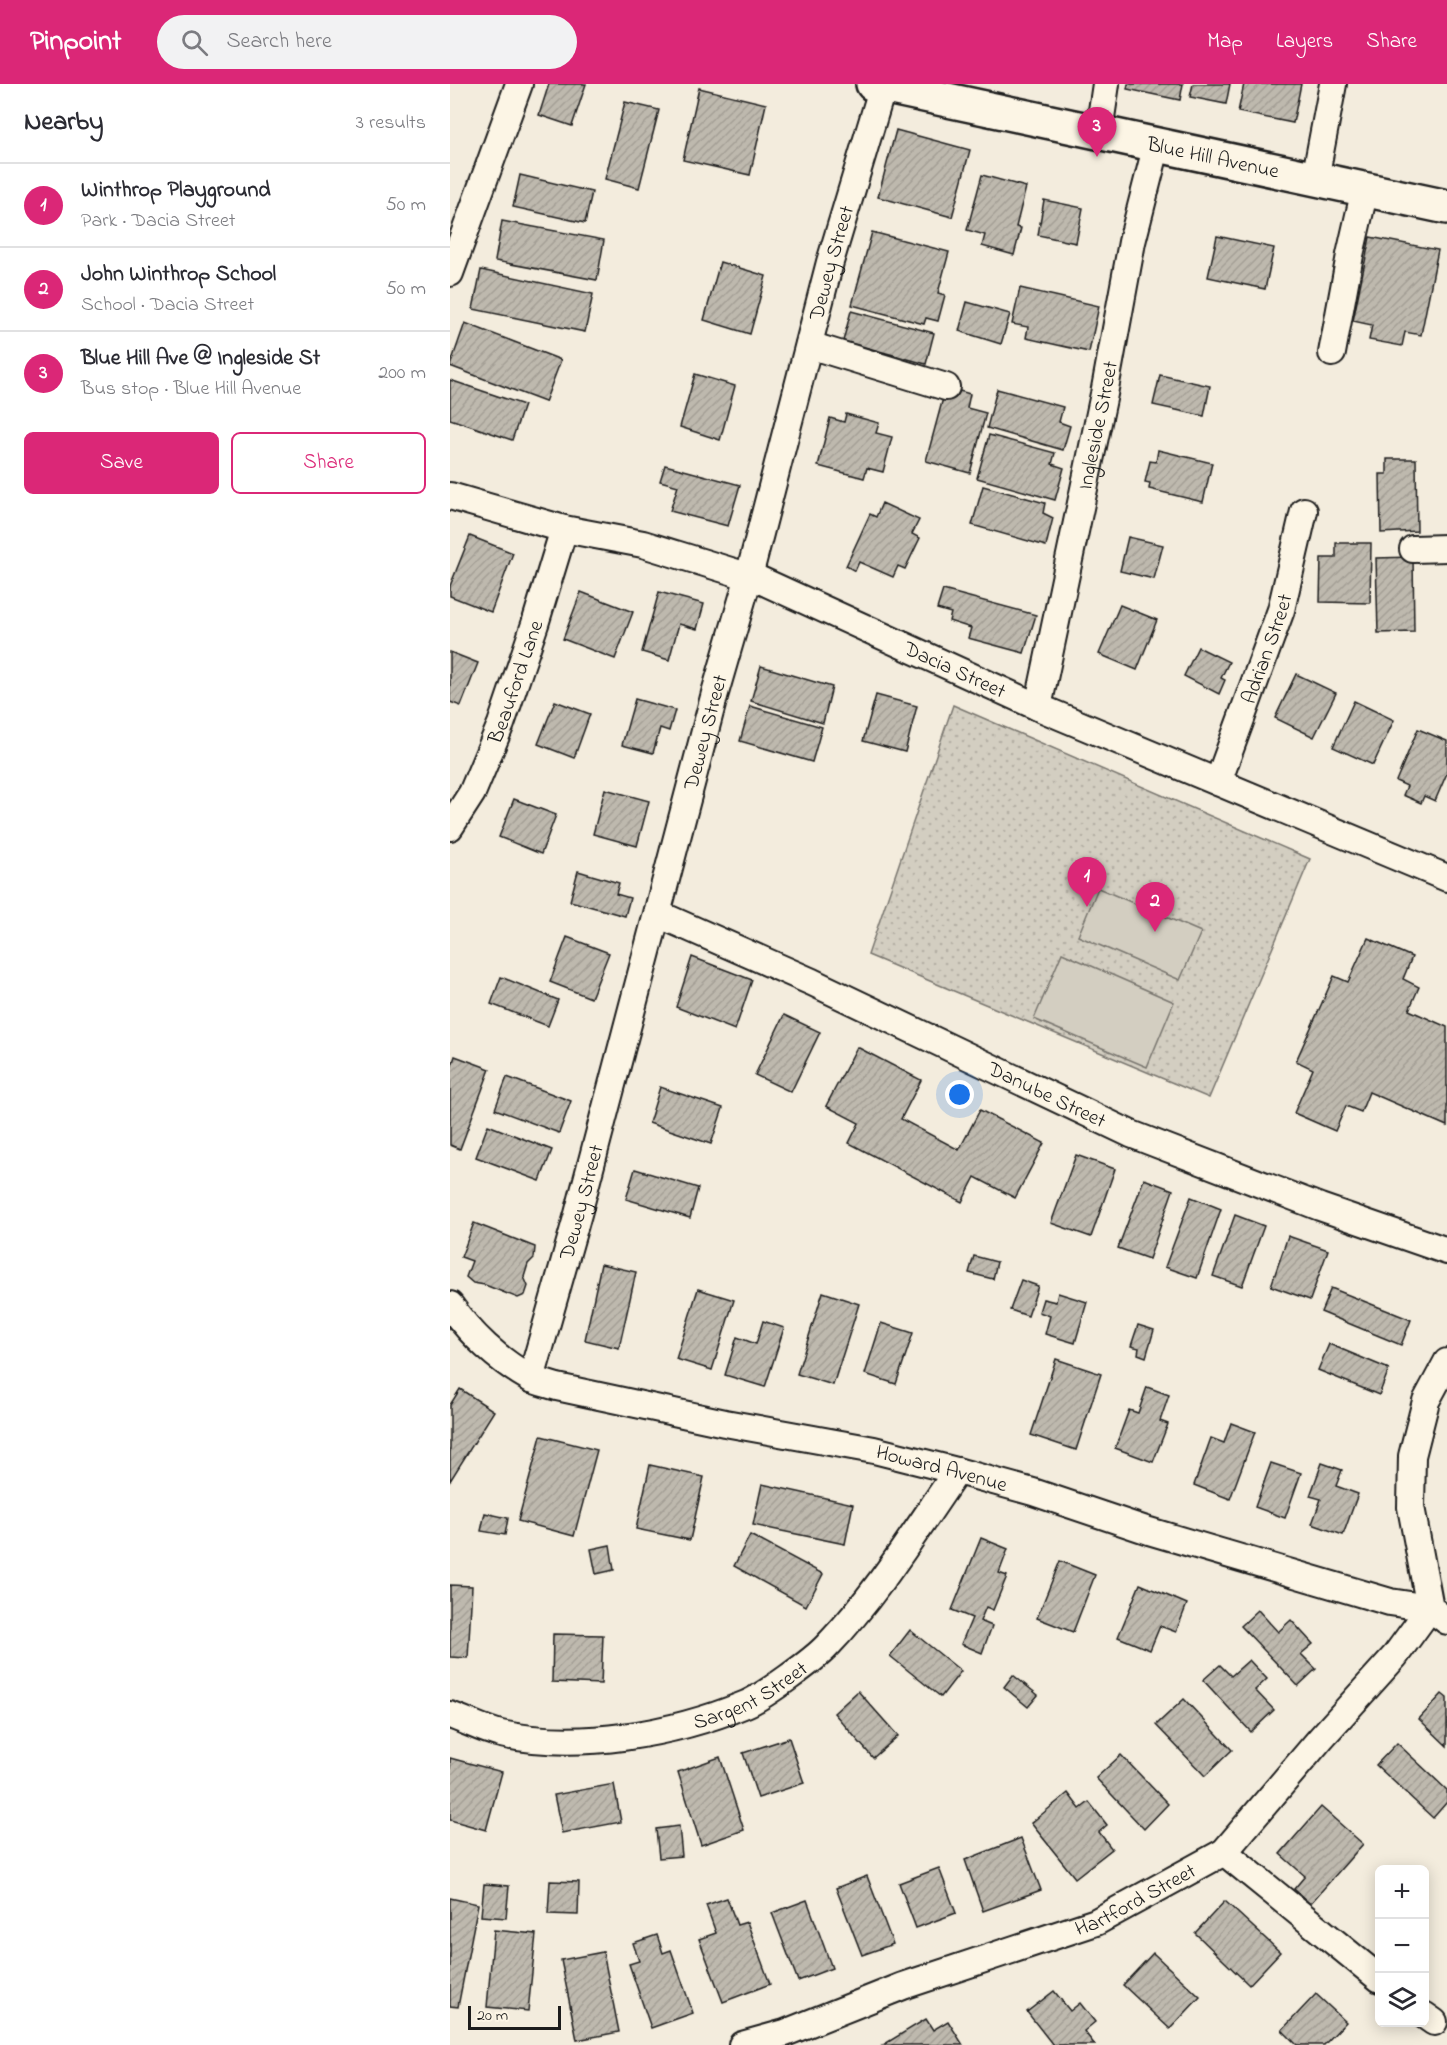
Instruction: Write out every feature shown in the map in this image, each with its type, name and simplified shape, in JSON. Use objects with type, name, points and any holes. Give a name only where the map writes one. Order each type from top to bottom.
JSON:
[{"type":"main road","name":"Blue Hill Avenue","points":[[878,85],[1447,207]]},
{"type":"street","points":[[450,273],[519,84]]},
{"type":"street","points":[[1099,131],[1106,84]]},
{"type":"street","points":[[1315,179],[1333,84]]},
{"type":"street","name":"Dewey Street","points":[[531,1378],[578,1214],[878,85]]},
{"type":"street","name":"Ingleside Street","points":[[1038,707],[1104,394],[1132,242],[1157,144]]},
{"type":"street","points":[[1332,353],[1365,189]]},
{"type":"street","points":[[809,345],[946,387]]},
{"type":"street","name":"Dacia Street","points":[[450,496],[564,529],[643,544],[749,576],[1038,707],[1447,878]]},
{"type":"street","name":"Adrian Street","points":[[1218,782],[1281,610],[1304,511]]},
{"type":"street","name":"Beauford Lane","points":[[450,827],[472,793],[501,724],[536,624],[564,529]]},
{"type":"street","points":[[1413,549],[1447,548]]},
{"type":"street","name":"Danube Street","points":[[658,914],[812,982],[1131,1134],[1320,1207],[1447,1251]]},
{"type":"street","name":"Howard Avenue","points":[[450,1305],[463,1323],[498,1355],[531,1378],[557,1387],[725,1423],[874,1450],[957,1471],[1033,1492],[1149,1531],[1438,1614]]},
{"type":"street","points":[[1438,1614],[1411,1507],[1412,1456],[1426,1401],[1447,1362]]},
{"type":"street","name":"Sargent Street","points":[[450,1715],[500,1734],[553,1741],[616,1737],[693,1723],[748,1703],[826,1647],[872,1592],[957,1471]]},
{"type":"street","name":"Hartford Street","points":[[742,2045],[790,2039],[903,1986],[1096,1922],[1224,1852],[1321,1738],[1395,1656],[1438,1614]]},
{"type":"street","points":[[1224,1852],[1375,1974]]},
{"type":"shaded area","points":[[953,705],[1310,859],[1209,1098],[868,955]]},
{"type":"shaded area","points":[[1098,888],[1201,932],[1180,980],[1078,936]]},
{"type":"shaded area","points":[[1062,953],[1174,1002],[1147,1067],[1034,1019]]},
{"type":"building","points":[[549,84],[586,84],[572,126],[539,115]]},
{"type":"building","points":[[1128,84],[1183,84],[1180,100],[1127,89]]},
{"type":"building","points":[[1193,84],[1230,84],[1226,104],[1190,97]]},
{"type":"building","points":[[1244,84],[1301,84],[1293,123],[1238,112]]},
{"type":"building","points":[[699,88],[766,104],[750,175],[683,160]]},
{"type":"building","points":[[625,102],[659,110],[639,188],[605,179]]},
{"type":"building","points":[[896,130],[970,150],[952,217],[878,197]]},
{"type":"building","points":[[520,175],[592,192],[585,223],[513,207]]},
{"type":"building","points":[[982,175],[1026,187],[1016,227],[1021,228],[1014,255],[982,246],[985,235],[967,230]]},
{"type":"building","points":[[1044,200],[1083,208],[1076,243],[1038,235]]},
{"type":"building","points":[[502,221],[604,240],[597,280],[495,261]]},
{"type":"building","points":[[872,232],[949,252],[938,293],[945,295],[938,321],[926,318],[924,324],[852,305]]},
{"type":"building","points":[[1217,236],[1274,248],[1265,289],[1208,277]]},
{"type":"building","points":[[1370,237],[1438,250],[1421,335],[1405,332],[1402,346],[1369,340],[1372,325],[1353,321]]},
{"type":"building","points":[[720,262],[766,276],[750,334],[704,320]]},
{"type":"building","points":[[481,270],[593,294],[585,332],[473,309]]},
{"type":"building","points":[[1020,288],[1099,306],[1089,352],[1026,338],[1028,327],[1012,324]]},
{"type":"building","points":[[967,302],[1010,314],[1001,344],[959,331]]},
{"type":"building","points":[[851,311],[934,333],[926,364],[843,341]]},
{"type":"building","points":[[465,323],[561,360],[545,402],[450,366]]},
{"type":"building","points":[[695,374],[735,386],[720,440],[680,427]]},
{"type":"building","points":[[1160,375],[1210,386],[1204,416],[1153,405]]},
{"type":"building","points":[[450,380],[524,405],[512,440],[450,419]]},
{"type":"building","points":[[946,387],[970,394],[967,408],[986,413],[970,473],[926,461]]},
{"type":"building","points":[[997,389],[1063,407],[1059,422],[1070,426],[1063,450],[987,428]]},
{"type":"building","points":[[846,414],[879,423],[876,433],[892,437],[883,472],[867,468],[864,478],[818,466],[830,418],[844,422]]},
{"type":"building","points":[[989,435],[1055,453],[1052,464],[1064,468],[1055,500],[977,478]]},
{"type":"building","points":[[1158,450],[1212,463],[1203,502],[1149,489],[1150,483],[1145,482],[1150,461],[1156,462]]},
{"type":"building","points":[[1387,459],[1416,459],[1417,531],[1381,533],[1380,474],[1387,474]]},
{"type":"building","points":[[665,465],[740,485],[728,526],[670,511],[678,486],[660,481]]},
{"type":"building","points":[[983,486],[1045,503],[1043,513],[1053,518],[1046,546],[972,525]]},
{"type":"building","points":[[882,503],[919,520],[912,534],[920,538],[905,569],[898,566],[893,577],[859,562],[855,571],[846,566],[870,514],[876,517]]},
{"type":"building","points":[[470,536],[513,553],[491,612],[450,596],[450,586]]},
{"type":"building","points":[[1128,537],[1163,545],[1154,579],[1120,571]]},
{"type":"building","points":[[1336,543],[1371,543],[1370,603],[1320,602],[1321,558],[1336,558]]},
{"type":"building","points":[[1413,557],[1414,632],[1378,633],[1376,558]]},
{"type":"building","points":[[943,590],[1036,615],[1024,653],[968,638],[971,628],[949,621],[951,613],[937,609]]},
{"type":"building","points":[[581,592],[633,612],[615,659],[563,639]]},
{"type":"building","points":[[659,592],[704,604],[697,629],[679,624],[669,660],[642,652]]},
{"type":"building","points":[[1120,605],[1157,620],[1137,670],[1099,654]]},
{"type":"building","points":[[1198,647],[1229,662],[1221,678],[1225,680],[1219,694],[1184,676]]},
{"type":"building","points":[[450,652],[478,663],[461,706],[450,702]]},
{"type":"building","points":[[761,666],[832,687],[823,723],[751,701]]},
{"type":"building","points":[[1296,674],[1336,693],[1314,737],[1275,718]]},
{"type":"building","points":[[876,695],[917,706],[905,752],[863,741]]},
{"type":"building","points":[[635,699],[675,710],[669,731],[660,728],[653,753],[622,745]]},
{"type":"building","points":[[555,701],[590,714],[574,758],[538,744]]},
{"type":"building","points":[[1354,701],[1394,720],[1373,765],[1333,747]]},
{"type":"building","points":[[750,706],[822,727],[812,762],[740,741]]},
{"type":"building","points":[[1418,729],[1447,741],[1447,773],[1435,801],[1424,796],[1421,803],[1403,795],[1407,786],[1396,781]]},
{"type":"building","points":[[605,789],[649,801],[637,846],[593,834]]},
{"type":"building","points":[[514,799],[556,815],[541,854],[499,837]]},
{"type":"building","points":[[578,871],[619,883],[616,894],[630,898],[625,916],[570,901]]},
{"type":"building","points":[[567,937],[609,953],[591,998],[550,982]]},
{"type":"building","points":[[1368,938],[1412,957],[1403,979],[1419,987],[1409,1010],[1447,1027],[1447,1126],[1369,1092],[1361,1112],[1346,1106],[1335,1131],[1294,1113],[1313,1069],[1296,1061],[1334,976],[1348,982]]},
{"type":"building","points":[[692,957],[752,980],[735,1030],[676,1007]]},
{"type":"building","points":[[501,977],[558,1000],[548,1026],[491,1004]]},
{"type":"building","points":[[784,1015],[820,1032],[791,1092],[755,1075]]},
{"type":"building","points":[[857,1047],[921,1080],[901,1119],[959,1150],[980,1110],[1044,1143],[1015,1198],[975,1177],[962,1202],[849,1143],[859,1123],[826,1106]]},
{"type":"building","points":[[455,1056],[490,1069],[460,1149],[450,1145],[450,1071]]},
{"type":"building","points":[[507,1077],[571,1101],[559,1133],[495,1109]]},
{"type":"building","points":[[660,1087],[723,1108],[711,1144],[649,1123]]},
{"type":"building","points":[[488,1125],[552,1150],[540,1181],[476,1157]]},
{"type":"building","points":[[1076,1155],[1115,1169],[1091,1237],[1051,1223]]},
{"type":"building","points":[[635,1169],[698,1188],[690,1218],[626,1199]]},
{"type":"building","points":[[1144,1179],[1173,1190],[1149,1259],[1118,1248]]},
{"type":"building","points":[[1191,1197],[1221,1209],[1197,1278],[1165,1267]]},
{"type":"building","points":[[1235,1215],[1264,1226],[1242,1286],[1213,1276]]},
{"type":"building","points":[[474,1223],[535,1247],[534,1258],[528,1264],[524,1277],[528,1286],[525,1295],[518,1298],[485,1285],[473,1283],[466,1277],[472,1261],[461,1257]]},
{"type":"building","points":[[1288,1236],[1328,1250],[1310,1300],[1271,1286]]},
{"type":"building","points":[[974,1256],[997,1262],[993,1279],[969,1273]]},
{"type":"building","points":[[601,1264],[636,1272],[619,1348],[585,1340]]},
{"type":"building","points":[[1021,1280],[1038,1286],[1028,1316],[1010,1310]]},
{"type":"building","points":[[1331,1288],[1411,1320],[1401,1345],[1321,1312]]},
{"type":"building","points":[[698,1289],[734,1300],[712,1370],[676,1359]]},
{"type":"building","points":[[823,1292],[859,1304],[833,1385],[797,1374]]},
{"type":"building","points":[[1058,1293],[1087,1302],[1075,1343],[1045,1334],[1050,1316],[1039,1312],[1043,1299],[1056,1302]]},
{"type":"building","points":[[763,1321],[784,1328],[765,1387],[725,1375],[737,1337],[756,1344]]},
{"type":"building","points":[[881,1323],[913,1333],[896,1384],[865,1374]]},
{"type":"building","points":[[1138,1325],[1154,1330],[1146,1357],[1138,1354],[1139,1348],[1131,1346]]},
{"type":"building","points":[[1329,1344],[1389,1369],[1379,1395],[1318,1370]]},
{"type":"building","points":[[1056,1359],[1101,1374],[1076,1450],[1031,1435]]},
{"type":"building","points":[[1147,1387],[1169,1395],[1160,1421],[1168,1424],[1153,1462],[1115,1448],[1129,1410],[1138,1413]]},
{"type":"building","points":[[460,1389],[494,1411],[450,1481],[450,1405]]},
{"type":"building","points":[[1231,1423],[1255,1432],[1230,1499],[1194,1485],[1211,1438],[1224,1443]]},
{"type":"building","points":[[541,1436],[597,1450],[574,1536],[518,1521]]},
{"type":"building","points":[[1271,1463],[1301,1473],[1285,1518],[1255,1507]]},
{"type":"building","points":[[1322,1463],[1342,1470],[1336,1486],[1358,1494],[1343,1535],[1312,1524],[1321,1499],[1310,1496]]},
{"type":"building","points":[[650,1465],[704,1477],[690,1540],[636,1529]]},
{"type":"building","points":[[762,1484],[853,1504],[845,1544],[753,1525]]},
{"type":"building","points":[[485,1513],[508,1518],[505,1535],[481,1531]]},
{"type":"building","points":[[750,1535],[823,1574],[806,1606],[734,1566]]},
{"type":"building","points":[[981,1538],[1008,1549],[999,1573],[1007,1576],[993,1610],[986,1607],[980,1621],[992,1626],[982,1653],[961,1644],[972,1618],[952,1610]]},
{"type":"building","points":[[610,1545],[614,1570],[596,1574],[591,1549]]},
{"type":"building","points":[[1060,1561],[1095,1575],[1073,1632],[1037,1618]]},
{"type":"building","points":[[1140,1584],[1187,1604],[1176,1632],[1160,1626],[1150,1650],[1118,1637]]},
{"type":"building","points":[[450,1585],[472,1586],[468,1658],[450,1657]]},
{"type":"building","points":[[1258,1610],[1278,1632],[1291,1620],[1313,1644],[1301,1654],[1316,1669],[1298,1686],[1241,1626]]},
{"type":"building","points":[[910,1630],[961,1671],[941,1697],[890,1656]]},
{"type":"building","points":[[553,1634],[603,1635],[601,1684],[552,1682]]},
{"type":"building","points":[[1249,1660],[1267,1679],[1255,1690],[1274,1710],[1251,1732],[1203,1680],[1220,1665],[1231,1676]]},
{"type":"building","points":[[1013,1675],[1038,1695],[1028,1707],[1004,1687]]},
{"type":"building","points":[[858,1691],[898,1736],[873,1758],[834,1713]]},
{"type":"building","points":[[1442,1694],[1447,1698],[1447,1746],[1419,1719]]},
{"type":"building","points":[[1184,1699],[1232,1750],[1205,1776],[1156,1725]]},
{"type":"building","points":[[789,1738],[804,1783],[758,1798],[743,1753]]},
{"type":"building","points":[[1397,1743],[1447,1790],[1447,1802],[1433,1818],[1376,1765]]},
{"type":"building","points":[[1121,1755],[1168,1804],[1144,1829],[1096,1778]]},
{"type":"building","points":[[720,1757],[744,1830],[701,1845],[678,1772]]},
{"type":"building","points":[[450,1758],[502,1772],[486,1830],[450,1820]]},
{"type":"building","points":[[614,1784],[621,1822],[562,1833],[554,1795]]},
{"type":"building","points":[[1068,1793],[1080,1809],[1089,1802],[1107,1825],[1099,1832],[1112,1849],[1075,1878],[1031,1823]]},
{"type":"building","points":[[1321,1807],[1363,1844],[1310,1904],[1294,1889],[1305,1876],[1280,1854]]},
{"type":"building","points":[[679,1826],[682,1856],[659,1858],[656,1829]]},
{"type":"building","points":[[1021,1838],[1041,1890],[983,1911],[965,1860]]},
{"type":"building","points":[[939,1868],[956,1913],[916,1928],[899,1883]]},
{"type":"building","points":[[867,1876],[893,1944],[862,1955],[836,1888]]},
{"type":"building","points":[[550,1881],[579,1882],[578,1915],[548,1914]]},
{"type":"building","points":[[484,1884],[509,1886],[506,1918],[481,1916]]},
{"type":"building","points":[[450,1898],[478,1904],[458,2007],[450,2006]]},
{"type":"building","points":[[727,1898],[737,1925],[747,1922],[770,1984],[723,2002],[699,1939],[716,1933],[706,1905]]},
{"type":"building","points":[[807,1900],[832,1968],[798,1981],[772,1913]]},
{"type":"building","points":[[1225,1901],[1280,1952],[1249,1985],[1195,1933]]},
{"type":"building","points":[[494,1930],[536,1934],[528,2011],[487,2007]]},
{"type":"building","points":[[657,1935],[663,1953],[671,1950],[693,2013],[651,2028],[629,1964],[639,1961],[633,1943]]},
{"type":"building","points":[[603,1952],[619,2032],[577,2040],[561,1960]]},
{"type":"building","points":[[1153,1953],[1200,1997],[1170,2029],[1123,1985]]},
{"type":"building","points":[[1054,1991],[1070,2011],[1080,2003],[1095,2022],[1084,2031],[1095,2045],[1053,2045],[1027,2012]]},
{"type":"building","points":[[1316,1994],[1346,2022],[1324,2045],[1297,2045],[1282,2030]]},
{"type":"building","points":[[926,2019],[933,2030],[948,2021],[963,2045],[883,2045]]},
{"type":"place","name":"Blue Hill Ave @ Ingleside St","points":[[1097,157]]},
{"type":"place","name":"Winthrop Playground","points":[[1087,907]]},
{"type":"place","name":"John Winthrop School","points":[[1155,932]]}]
